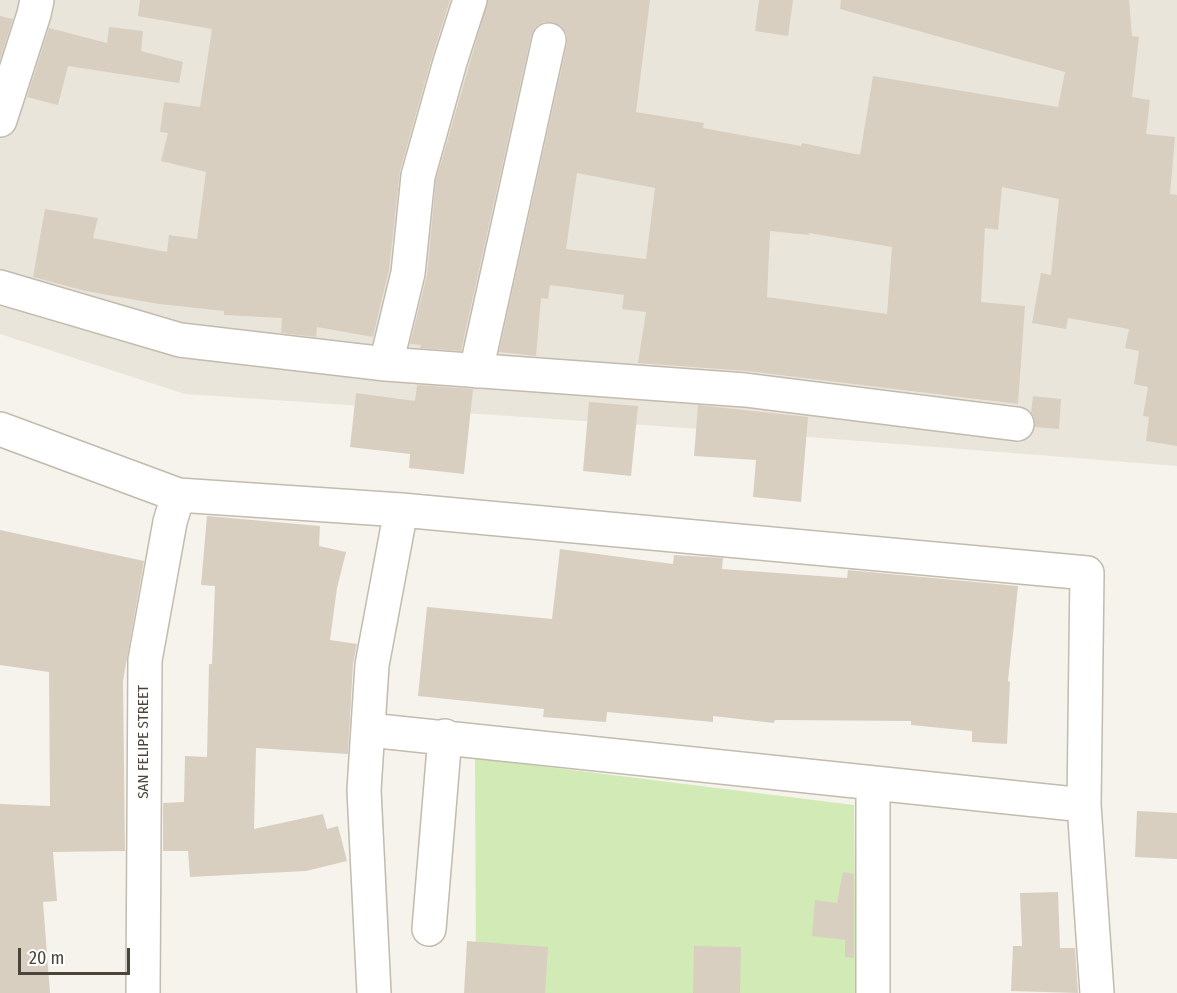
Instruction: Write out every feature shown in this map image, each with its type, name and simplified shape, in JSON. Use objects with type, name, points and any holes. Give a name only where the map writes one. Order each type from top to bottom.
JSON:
[{"type":"street","points":[[0,120],[37,0]]},
{"type":"street","points":[[386,364],[408,273],[418,176],[470,0]]},
{"type":"street","points":[[476,371],[549,40]]},
{"type":"street","points":[[0,287],[180,340],[386,364],[745,390],[1017,424]]},
{"type":"street","points":[[0,429],[178,495],[401,510],[1087,573],[1084,805],[1097,993]]},
{"type":"street","name":"SAN FELIPE STREET","points":[[143,993],[145,660],[170,522],[178,495]]},
{"type":"street","points":[[374,993],[364,790],[372,665],[401,510]]},
{"type":"street","points":[[369,730],[445,736],[1084,805]]},
{"type":"street","points":[[429,929],[445,736]]},
{"type":"street","points":[[873,784],[873,993]]},
{"type":"shaded area","points":[[0,0],[1177,0],[1177,466],[745,432],[185,394],[0,334]]},
{"type":"green space","points":[[475,758],[854,805],[856,993],[476,993]]},
{"type":"building","points":[[140,0],[450,0],[400,171],[389,270],[373,337],[317,327],[316,337],[281,333],[282,318],[224,315],[224,311],[159,304],[85,291],[33,277],[45,209],[98,218],[93,238],[167,252],[169,235],[197,239],[206,172],[161,161],[168,133],[160,132],[164,102],[200,107],[212,29],[138,16]]},
{"type":"building","points":[[488,0],[650,0],[636,112],[704,123],[703,128],[801,146],[802,143],[860,155],[873,76],[1058,107],[1065,72],[840,9],[841,0],[1129,0],[1132,36],[1139,37],[1132,97],[1150,100],[1146,134],[1175,137],[1170,194],[1177,195],[1177,446],[1146,441],[1149,417],[1143,416],[1148,387],[1134,384],[1139,351],[1125,348],[1129,329],[1068,318],[1066,329],[1032,323],[1041,273],[1051,275],[1059,199],[1002,187],[998,230],[985,228],[981,302],[1025,306],[1018,404],[747,371],[638,363],[646,312],[622,309],[624,295],[550,285],[548,299],[541,298],[536,356],[499,352],[567,44],[567,35],[562,27],[552,22],[544,22],[536,27],[531,36],[461,351],[420,348],[421,345],[410,344],[427,275],[436,180]],"holes":[[[577,173],[655,188],[646,259],[566,249]],[[770,231],[809,235],[809,233],[892,247],[887,314],[767,297]]]},
{"type":"building","points":[[759,0],[793,0],[788,36],[755,31]]},
{"type":"building","points":[[0,16],[13,19],[0,59]]},
{"type":"building","points":[[109,27],[143,31],[141,51],[183,62],[179,83],[68,66],[58,105],[27,97],[49,28],[107,43]]},
{"type":"building","points":[[417,385],[473,389],[464,474],[409,468],[410,454],[350,447],[356,393],[415,401]]},
{"type":"building","points":[[1033,396],[1061,399],[1059,429],[1035,427],[1031,413]]},
{"type":"building","points":[[589,402],[638,406],[631,476],[583,471]]},
{"type":"building","points":[[698,405],[808,417],[801,502],[753,497],[756,460],[694,456]]},
{"type":"building","points":[[207,516],[320,526],[319,546],[346,552],[337,588],[330,640],[357,644],[353,664],[348,754],[256,748],[254,829],[323,814],[327,829],[338,826],[347,861],[306,871],[190,877],[188,851],[163,851],[163,803],[184,802],[185,756],[207,757],[209,664],[212,664],[215,586],[201,585]]},
{"type":"building","points":[[0,530],[144,561],[123,681],[125,851],[53,852],[57,901],[43,902],[50,993],[0,993],[0,804],[50,806],[49,672],[0,665]]},
{"type":"building","points":[[560,549],[673,564],[674,555],[723,558],[722,569],[847,578],[848,570],[1018,586],[1008,681],[1010,682],[1007,744],[972,742],[972,731],[911,725],[911,721],[775,720],[774,723],[713,716],[713,722],[607,712],[606,722],[543,717],[544,709],[418,696],[427,607],[552,619]]},
{"type":"building","points":[[1137,811],[1177,813],[1177,859],[1135,857]]},
{"type":"building","points":[[843,872],[854,874],[854,958],[845,957],[845,940],[812,936],[815,900],[837,903]]},
{"type":"building","points":[[1058,892],[1060,948],[1075,948],[1078,993],[1011,991],[1013,946],[1022,946],[1020,893]]},
{"type":"building","points":[[467,941],[548,947],[545,993],[464,993]]},
{"type":"building","points":[[694,946],[741,947],[740,993],[693,993]]}]
